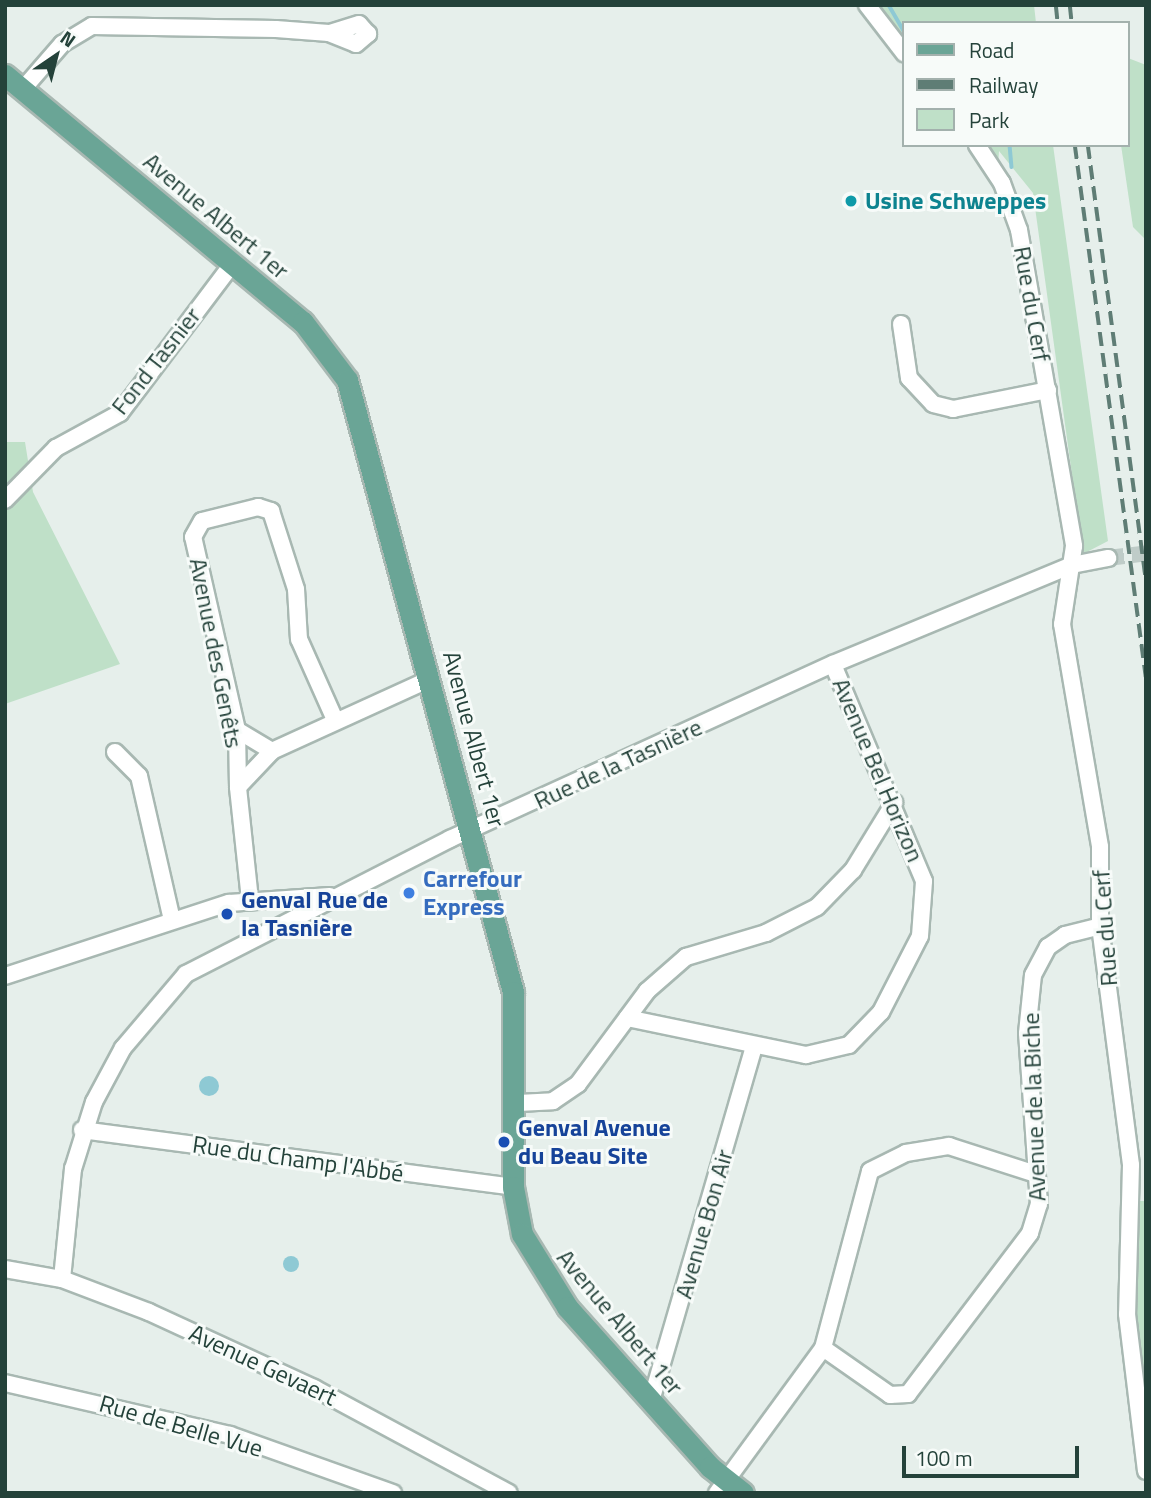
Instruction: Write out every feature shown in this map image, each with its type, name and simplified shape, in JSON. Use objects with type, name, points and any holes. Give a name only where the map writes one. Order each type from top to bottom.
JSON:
[{"type":"main road","name":"Avenue Albert 1er","points":[[5,75],[233,263],[328,347],[347,380],[472,831],[513,992],[518,1103],[513,1187],[522,1234],[543,1276],[728,1489]]},
{"type":"street","points":[[867,5],[902,51]]},
{"type":"street","points":[[23,89],[62,44],[92,26],[329,33]]},
{"type":"street","name":"Rue du Cerf","points":[[978,147],[1015,218],[1074,546],[1072,565],[1062,595],[1069,676],[1100,846],[1101,926],[1132,1175],[1127,1314],[1146,1471]]},
{"type":"street","name":"Fond Tasnier","points":[[5,500],[56,448],[120,413],[233,263]]},
{"type":"street","name":"Rue du Cerf","points":[[901,324],[909,379],[933,404],[953,409],[1048,390]]},
{"type":"street","name":"Avenue des Genêts","points":[[250,900],[238,787],[237,730],[193,537],[202,521],[258,507],[275,516],[296,589],[299,639],[335,720]]},
{"type":"street","name":"Rue de la Tasnière","points":[[62,1279],[82,1130],[123,1048],[177,981],[332,896],[834,664],[1072,565],[1108,558]]},
{"type":"street","points":[[1024,585],[1062,595]]},
{"type":"street","name":"Avenue Bel Horizon","points":[[627,1018],[754,1046],[830,1053],[858,1038],[881,1012],[919,936],[926,909],[917,855],[834,664]]},
{"type":"street","points":[[238,787],[272,751],[430,678]]},
{"type":"street","points":[[237,730],[272,751]]},
{"type":"street","points":[[115,751],[139,776],[172,920]]},
{"type":"street","points":[[518,1103],[566,1095],[627,1018],[686,957],[766,933],[817,907],[853,870],[894,803]]},
{"type":"street","points":[[5,976],[172,920],[250,900],[332,896]]},
{"type":"street","name":"Avenue de la Biche","points":[[822,1348],[890,1395],[908,1394],[1030,1233],[1039,1204],[1027,1033],[1033,975],[1048,947],[1065,935],[1101,926]]},
{"type":"street","name":"Avenue Bon Air","points":[[651,1401],[754,1046]]},
{"type":"street","name":"Rue du Champ l'Abbé","points":[[82,1130],[513,1187]]},
{"type":"street","points":[[728,1489],[822,1348],[870,1171],[906,1153],[949,1146],[1036,1174]]},
{"type":"street","name":"Avenue Gevaert","points":[[5,1269],[62,1279],[261,1363],[505,1491]]},
{"type":"street","name":"Rue de Belle Vue","points":[[5,1383],[230,1435],[393,1493]]},
{"type":"street","points":[[482,1493],[505,1491]]},
{"type":"green space","points":[[871,5],[1034,5],[1036,21],[902,21],[902,44]]},
{"type":"green space","points":[[1130,59],[1146,65],[1146,240],[1133,227],[1121,147],[1130,147]]},
{"type":"green space","points":[[983,147],[1053,147],[1108,541],[1083,554],[1033,193],[999,151],[998,166]]},
{"type":"green space","points":[[5,442],[25,442],[33,492],[120,664],[5,704]]},
{"type":"green space","points":[[1139,1201],[1146,1201],[1146,1404],[1136,1333]]},
{"type":"water","points":[[209,1076],[216,1079],[219,1086],[216,1093],[209,1096],[202,1093],[199,1086],[202,1079]]},
{"type":"water","points":[[291,1256],[297,1258],[297,1270],[291,1272],[285,1270],[283,1264],[285,1258]]},
{"type":"waterway","points":[[889,5],[902,28]]},
{"type":"waterway","points":[[1010,147],[1012,167]]},
{"type":"tunnel","points":[[1108,558],[1146,553]]},
{"type":"railway","points":[[1056,5],[1058,21]]},
{"type":"railway","points":[[1070,5],[1072,21]]},
{"type":"railway","points":[[1075,147],[1146,677]]},
{"type":"railway","points":[[1088,147],[1146,580]]},
{"type":"place","name":"Usine Schweppes","points":[[851,201]]},
{"type":"place","name":"Carrefour Express","points":[[409,893]]},
{"type":"place","name":"Genval Rue de la Tasnière","points":[[227,914]]},
{"type":"place","name":"Genval Avenue du Beau Site","points":[[504,1142]]}]
